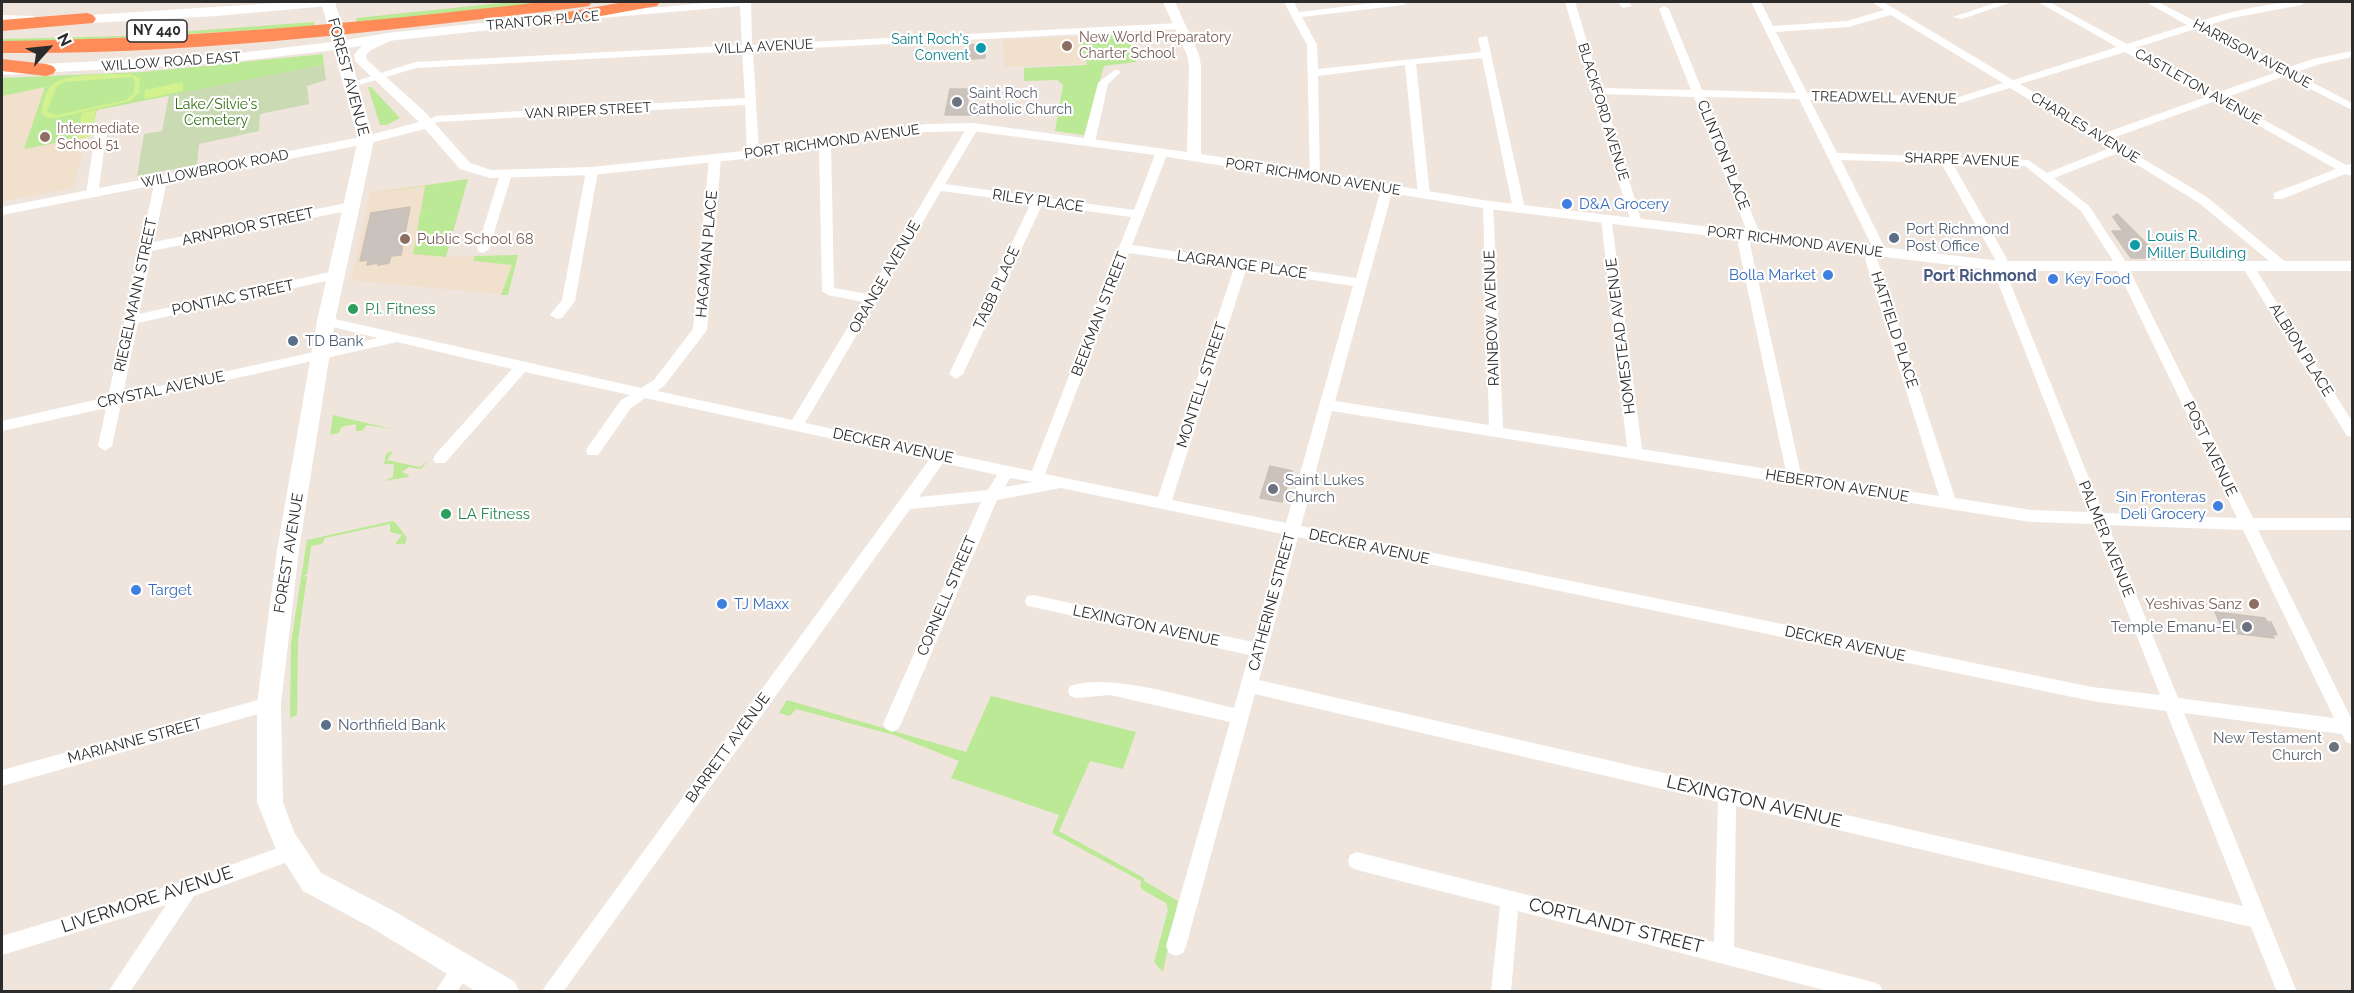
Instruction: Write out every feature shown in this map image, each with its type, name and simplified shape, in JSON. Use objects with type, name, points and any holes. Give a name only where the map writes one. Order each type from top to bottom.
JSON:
[{"type":"highway","name":"NY 440","points":[[357,20],[487,2]]},
{"type":"highway","name":"NY 440","points":[[2,47],[131,44],[357,20],[583,2]]},
{"type":"highway","points":[[555,19],[651,2]]},
{"type":"highway","points":[[2,26],[87,20]]},
{"type":"highway","name":"NY 440","points":[[2,36],[308,25]]},
{"type":"highway","points":[[2,64],[46,70]]},
{"type":"main road","name":"FOREST AVENUE","points":[[328,2],[366,140],[326,321],[288,550],[269,704],[270,802],[276,823],[312,882],[382,919],[505,992]]},
{"type":"main road","name":"TRANTOR PLACE","points":[[340,44],[555,19]]},
{"type":"main road","name":"WILLOW ROAD EAST","points":[[2,71],[212,60],[340,44]]},
{"type":"street","points":[[2,20],[87,20],[328,2]]},
{"type":"street","name":"TRANTOR PLACE","points":[[555,19],[745,2]]},
{"type":"street","points":[[745,2],[753,154]]},
{"type":"street","points":[[1169,2],[1195,66],[1194,158]]},
{"type":"street","points":[[1288,2],[1312,45],[1314,177]]},
{"type":"street","points":[[1296,15],[1403,2]]},
{"type":"street","name":"BLACKFORD AVENUE","points":[[1570,2],[1636,223]]},
{"type":"street","name":"HATFIELD PLACE","points":[[1756,2],[1877,244],[1871,259],[1949,503]]},
{"type":"street","name":"CHARLES AVENUE","points":[[1877,2],[2203,200],[2284,267]]},
{"type":"street","points":[[1958,16],[2007,2]]},
{"type":"street","name":"CASTLETON AVENUE","points":[[2043,2],[2350,170]]},
{"type":"street","name":"HARRISON AVENUE","points":[[2151,2],[2352,107]]},
{"type":"street","points":[[2255,2],[2266,8]]},
{"type":"street","name":"TREADWELL AVENUE","points":[[1596,91],[1960,100],[2230,15],[2301,2]]},
{"type":"street","name":"CLINTON PLACE","points":[[1664,9],[1751,225],[1752,229],[1744,244],[1795,479]]},
{"type":"street","points":[[1769,29],[1848,24],[1893,11]]},
{"type":"street","name":"VILLA AVENUE","points":[[352,84],[415,65],[1180,26]]},
{"type":"street","name":"PORT RICHMOND AVENUE","points":[[388,37],[368,47],[360,55],[363,63],[379,75],[427,123],[465,166],[481,173],[592,171],[753,154],[916,129],[973,127],[1162,152],[1489,205],[2001,266],[2248,268],[2352,266]]},
{"type":"street","points":[[1483,38],[1519,209]]},
{"type":"street","points":[[2102,138],[2286,72],[2352,54]]},
{"type":"street","points":[[1313,73],[1410,61],[1487,55]]},
{"type":"street","points":[[1410,61],[1424,195]]},
{"type":"street","points":[[1089,142],[1103,83],[1116,72]]},
{"type":"street","name":"VAN RIPER STREET","points":[[427,123],[436,119],[750,101]]},
{"type":"street","name":"WILLOWBROOK ROAD","points":[[2,211],[366,140],[413,129],[427,123]]},
{"type":"street","name":"ORANGE AVENUE","points":[[796,426],[973,127]]},
{"type":"street","points":[[92,194],[101,135],[109,129]]},
{"type":"street","points":[[825,144],[828,291],[871,299]]},
{"type":"street","points":[[2046,177],[2119,148]]},
{"type":"street","name":"BEEKMAN STREET","points":[[1037,476],[1162,152]]},
{"type":"street","name":"SHARPE AVENUE","points":[[1832,156],[2023,162],[2035,167],[2046,177]]},
{"type":"street","name":"HAGAMAN PLACE","points":[[593,450],[626,404],[659,383],[700,330],[715,158]]},
{"type":"street","name":"PALMER AVENUE","points":[[1944,159],[2001,259],[2001,275],[2287,992]]},
{"type":"street","points":[[2278,196],[2350,170]]},
{"type":"street","points":[[557,315],[568,301],[592,171]]},
{"type":"street","points":[[483,249],[506,174]]},
{"type":"street","name":"POST AVENUE","points":[[2046,177],[2085,209],[2122,267],[2350,732]]},
{"type":"street","name":"RIEGELMANN STREET","points":[[105,446],[161,180]]},
{"type":"street","name":"RILEY PLACE","points":[[937,187],[1138,214]]},
{"type":"street","name":"CATHERINE STREET","points":[[1176,946],[1387,189]]},
{"type":"street","name":"TABB PLACE","points":[[956,374],[1038,201]]},
{"type":"street","name":"RAINBOW AVENUE","points":[[1489,205],[1496,432]]},
{"type":"street","name":"ARNPRIOR STREET","points":[[146,248],[351,206]]},
{"type":"street","name":"HOMESTEAD AVENUE","points":[[1606,219],[1635,454]]},
{"type":"street","name":"LAGRANGE PLACE","points":[[1125,248],[1360,283]]},
{"type":"street","name":"MONTELL STREET","points":[[1163,504],[1241,266]]},
{"type":"street","name":"ALBION PLACE","points":[[2248,268],[2352,432]]},
{"type":"street","name":"PONTIAC STREET","points":[[131,320],[335,275]]},
{"type":"street","name":"DECKER AVENUE","points":[[326,321],[522,367],[1061,483],[2092,694],[2350,732]]},
{"type":"street","name":"DECKER AVENUE","points":[[321,355],[395,338]]},
{"type":"street","name":"CRYSTAL AVENUE","points":[[2,426],[321,355]]},
{"type":"street","points":[[440,459],[522,367]]},
{"type":"street","name":"HEBERTON AVENUE","points":[[1326,405],[2031,516],[2247,524],[2352,524]]},
{"type":"street","name":"BARRETT AVENUE","points":[[550,992],[940,456]]},
{"type":"street","name":"CORNELL STREET","points":[[892,724],[991,495],[1007,470]]},
{"type":"street","points":[[905,504],[991,495],[1061,483]]},
{"type":"street","name":"LEXINGTON AVENUE","points":[[1034,601],[1259,650]]},
{"type":"street","name":"LEXINGTON AVENUE","points":[[1249,685],[2258,919]]},
{"type":"street","points":[[1076,691],[1110,688],[1240,717]]},
{"type":"street","name":"MARIANNE STREET","points":[[2,778],[269,704]]},
{"type":"street","points":[[1724,952],[1726,795]]},
{"type":"street","name":"LIVERMORE AVENUE","points":[[2,946],[188,889],[292,852]]},
{"type":"street","name":"CORTLANDT STREET","points":[[1357,861],[1724,952],[1874,992]]},
{"type":"street","points":[[118,992],[188,889]]},
{"type":"street","points":[[1501,992],[1510,899]]},
{"type":"street","points":[[445,992],[462,968]]},
{"type":"shaded area","name":"New World Preparatory Charter School","points":[[1128,34],[1136,62],[1004,67],[1003,40]]},
{"type":"shaded area","name":"Intermediate School 51","points":[[143,72],[142,101],[96,111],[91,136],[87,137],[73,188],[2,201],[2,78]]},
{"type":"shaded area","name":"Public School 68","points":[[468,179],[446,257],[518,255],[508,295],[351,280],[370,192]]},
{"type":"green space","points":[[511,2],[558,2],[357,23],[356,18]]},
{"type":"green space","points":[[314,22],[315,27],[2,44],[2,39],[122,36]]},
{"type":"green space","points":[[1128,34],[1136,62],[1104,66],[1084,135],[1055,131],[1063,85],[1057,80],[1024,81],[1024,68],[1087,65],[1081,36]]},
{"type":"green space","points":[[323,54],[324,65],[97,110],[91,136],[24,149],[45,87],[2,96],[2,78],[143,72]]},
{"type":"green space","name":"Lake/Silvie's Cemetery","points":[[324,65],[326,80],[307,86],[309,104],[260,114],[259,131],[199,144],[197,165],[137,176],[144,134],[162,131],[169,95]]},
{"type":"green space","points":[[130,74],[140,78],[139,93],[130,101],[56,118],[48,118],[41,114],[47,93],[56,82],[76,77]],"holes":[[[132,77],[135,80],[134,93],[126,100],[57,115],[47,112],[56,87],[64,82]]]},
{"type":"green space","points":[[183,82],[183,91],[144,99],[145,90]]},
{"type":"green space","points":[[368,87],[371,87],[400,118],[387,125],[380,125]]},
{"type":"green space","points":[[96,110],[91,136],[76,139],[82,113]]},
{"type":"green space","points":[[468,179],[446,257],[413,254],[417,235],[422,234],[422,231],[417,232],[420,212],[426,211],[421,211],[425,186],[374,193]]},
{"type":"green space","points":[[518,255],[508,295],[501,295],[512,265],[474,261],[474,256]]},
{"type":"green space","points":[[333,415],[396,430],[367,425],[362,431],[356,431],[356,424],[341,427],[339,433],[330,435]]},
{"type":"green space","points":[[391,451],[387,460],[420,467],[428,461],[421,469],[409,467],[402,472],[409,475],[408,477],[384,481],[393,477],[394,464],[384,464],[386,454]]},
{"type":"green space","points":[[392,521],[407,538],[405,544],[395,544],[402,535],[390,532],[390,524],[325,538],[322,544],[311,546],[307,574],[302,577],[307,576],[298,640],[297,715],[290,718],[291,643],[307,540]]},
{"type":"green space","points":[[991,696],[1136,732],[1123,769],[1090,761],[1059,831],[1144,878],[1144,881],[1178,901],[1163,972],[1154,962],[1168,910],[1166,903],[1143,890],[1140,886],[1141,881],[1052,833],[1059,815],[951,778],[959,761],[894,735],[796,709],[790,716],[779,713],[787,700],[966,752]]},
{"type":"building","name":"Saint Roch's Convent","points":[[985,44],[985,58],[970,59],[970,45]]},
{"type":"building","name":"Saint Roch Catholic Church","points":[[950,89],[970,89],[967,106],[1000,106],[999,115],[945,115]]},
{"type":"building","points":[[410,207],[401,255],[391,256],[389,263],[378,265],[378,263],[367,265],[368,260],[360,261],[371,213]]},
{"type":"building","name":"Louis R. Miller Building","points":[[2117,214],[2161,258],[2131,258],[2112,231],[2123,231],[2113,217]]},
{"type":"building","name":"Saint Lukes Church","points":[[1270,466],[1292,471],[1282,502],[1260,498]]},
{"type":"building","name":"Temple Emanu-El","points":[[2215,612],[2265,618],[2267,622],[2271,622],[2277,635],[2272,634],[2274,638],[2224,632]]},
{"type":"place","name":"New World Preparatory Charter School","points":[[1067,46]]},
{"type":"place","name":"Saint Roch's Convent","points":[[981,48]]},
{"type":"place","name":"Saint Roch Catholic Church","points":[[957,102]]},
{"type":"place","name":"Intermediate School 51","points":[[45,137]]},
{"type":"place","name":"D&A Grocery","points":[[1567,204]]},
{"type":"place","name":"Port Richmond Post Office","points":[[1894,238]]},
{"type":"place","name":"Public School 68","points":[[405,239]]},
{"type":"place","name":"Louis R. Miller Building","points":[[2135,245]]},
{"type":"place","name":"Bolla Market","points":[[1828,275]]},
{"type":"place","name":"Key Food","points":[[2053,279]]},
{"type":"place","name":"P.I. Fitness","points":[[353,309]]},
{"type":"place","name":"TD Bank","points":[[293,341]]},
{"type":"place","name":"Saint Lukes Church","points":[[1273,489]]},
{"type":"place","name":"Sin Fronteras Deli Grocery","points":[[2218,506]]},
{"type":"place","name":"LA Fitness","points":[[446,514]]},
{"type":"place","name":"Target","points":[[136,590]]},
{"type":"place","name":"TJ Maxx","points":[[722,604]]},
{"type":"place","name":"Yeshivas Sanz","points":[[2254,604]]},
{"type":"place","name":"Temple Emanu-El","points":[[2247,627]]},
{"type":"place","name":"Northfield Bank","points":[[326,725]]},
{"type":"place","name":"New Testament Church","points":[[2334,747]]},
{"type":"district","name":"Port Richmond","points":[[1980,276]]}]
